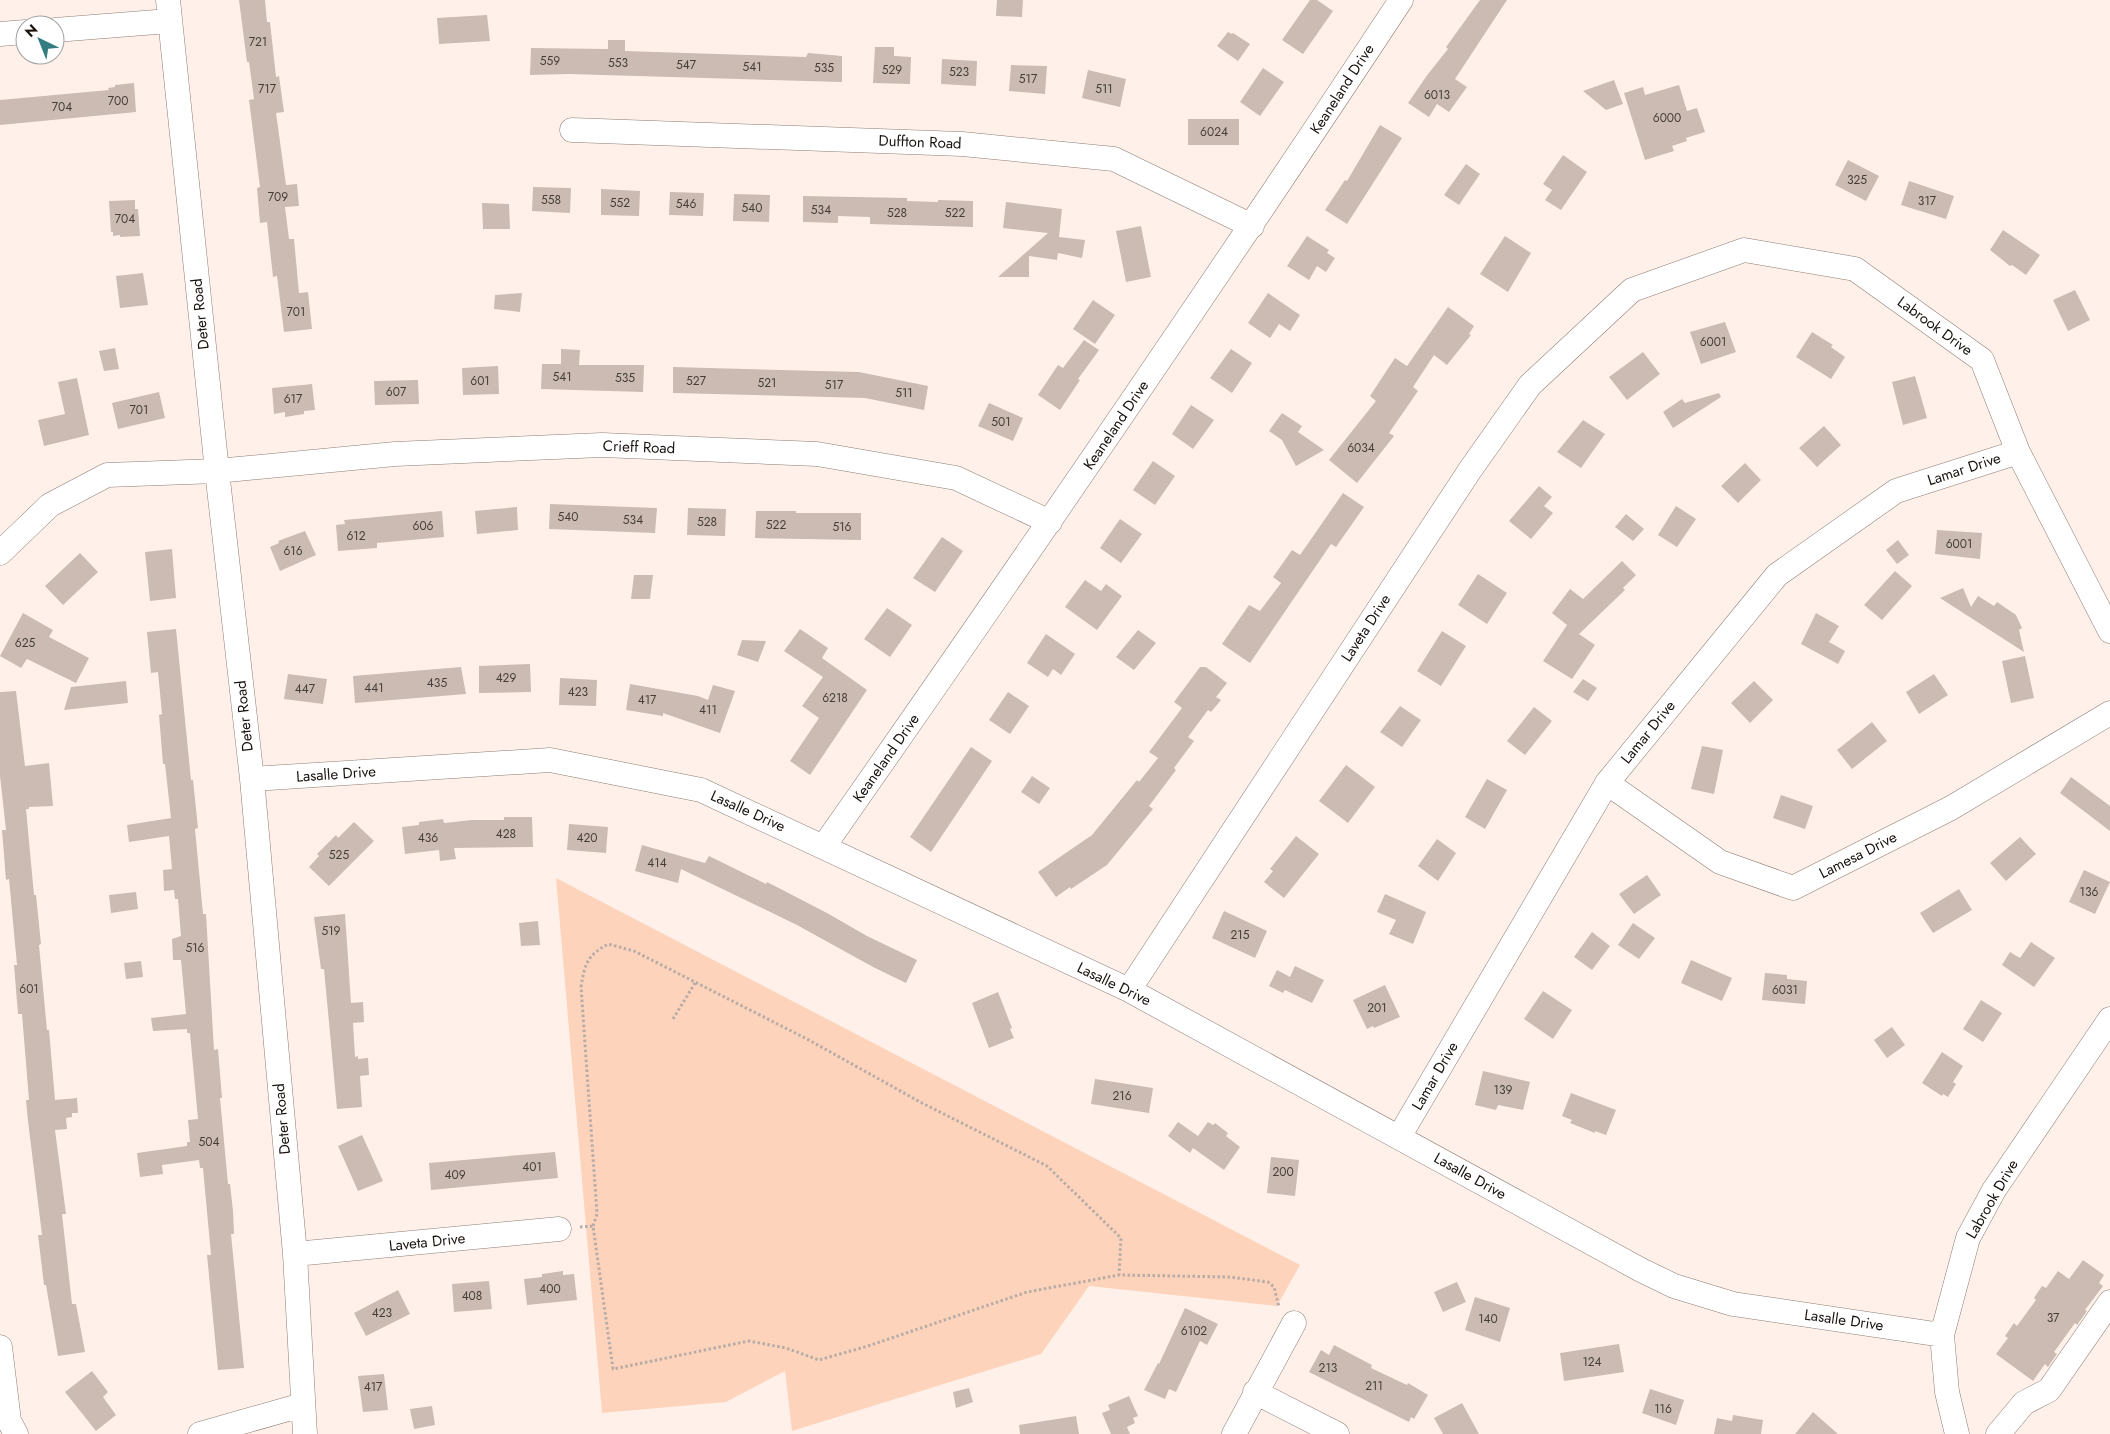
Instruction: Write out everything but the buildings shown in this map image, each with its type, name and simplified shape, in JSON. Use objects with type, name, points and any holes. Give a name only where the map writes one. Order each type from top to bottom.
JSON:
[{"type":"street","name":"Keaneland Drive","points":[[824,846],[1050,522],[1252,226],[1401,0]]},
{"type":"street","points":[[65,28],[169,10]]},
{"type":"street","name":"Deter Road","points":[[169,10],[217,471],[252,779],[294,1254],[305,1434]]},
{"type":"street","points":[[0,34],[15,33]]},
{"type":"street","name":"Duffton Road","points":[[572,130],[962,144],[1114,159],[1252,226]]},
{"type":"street","name":"Labrook Drive","points":[[1632,290],[1744,250],[1855,269],[1982,360],[2018,452],[2110,631]]},
{"type":"street","name":"Laveta Drive","points":[[1129,990],[1465,478],[1530,385],[1632,290]]},
{"type":"street","name":"Crieff Road","points":[[0,554],[50,505],[108,475],[217,471],[395,454],[602,445],[817,454],[956,478],[1050,522]]},
{"type":"street","name":"Lamar Drive","points":[[1399,1137],[1607,782],[1777,575],[1896,491],[2018,452]]},
{"type":"street","name":"Lamesa Drive","points":[[1607,782],[1720,862],[1793,888],[1952,808],[2110,713]]},
{"type":"street","name":"Lasalle Drive","points":[[252,779],[550,760],[701,790],[1129,990],[1641,1270],[1674,1286],[1733,1304],[1942,1335]]},
{"type":"street","name":"Labrook Drive","points":[[1957,1434],[1947,1392],[1942,1335],[1968,1238],[1994,1190],[2110,1019]]},
{"type":"street","name":"Laveta Drive","points":[[294,1254],[559,1229]]},
{"type":"street","points":[[1998,1434],[2024,1403],[2049,1390],[2110,1302]]},
{"type":"street","points":[[1234,1434],[1294,1323]]},
{"type":"street","points":[[0,1347],[9,1421],[16,1434]]},
{"type":"street","points":[[1255,1392],[1336,1434]]},
{"type":"street","points":[[200,1434],[302,1405]]},
{"type":"path","points":[[1119,1275],[1121,1238],[1048,1166],[922,1103],[807,1039],[634,951],[608,944],[592,954],[585,967],[581,987],[597,1214],[593,1226],[613,1369],[749,1341],[786,1348],[819,1360],[868,1346],[1027,1292],[1119,1275],[1230,1276],[1268,1282],[1274,1287],[1277,1306],[1294,1323]]},
{"type":"path","points":[[674,1019],[696,983]]},
{"type":"path","points":[[559,1229],[593,1226]]},
{"type":"shaded area","points":[[556,878],[1300,1265],[1277,1306],[1089,1286],[1041,1354],[792,1431],[785,1371],[726,1402],[602,1413]]}]
